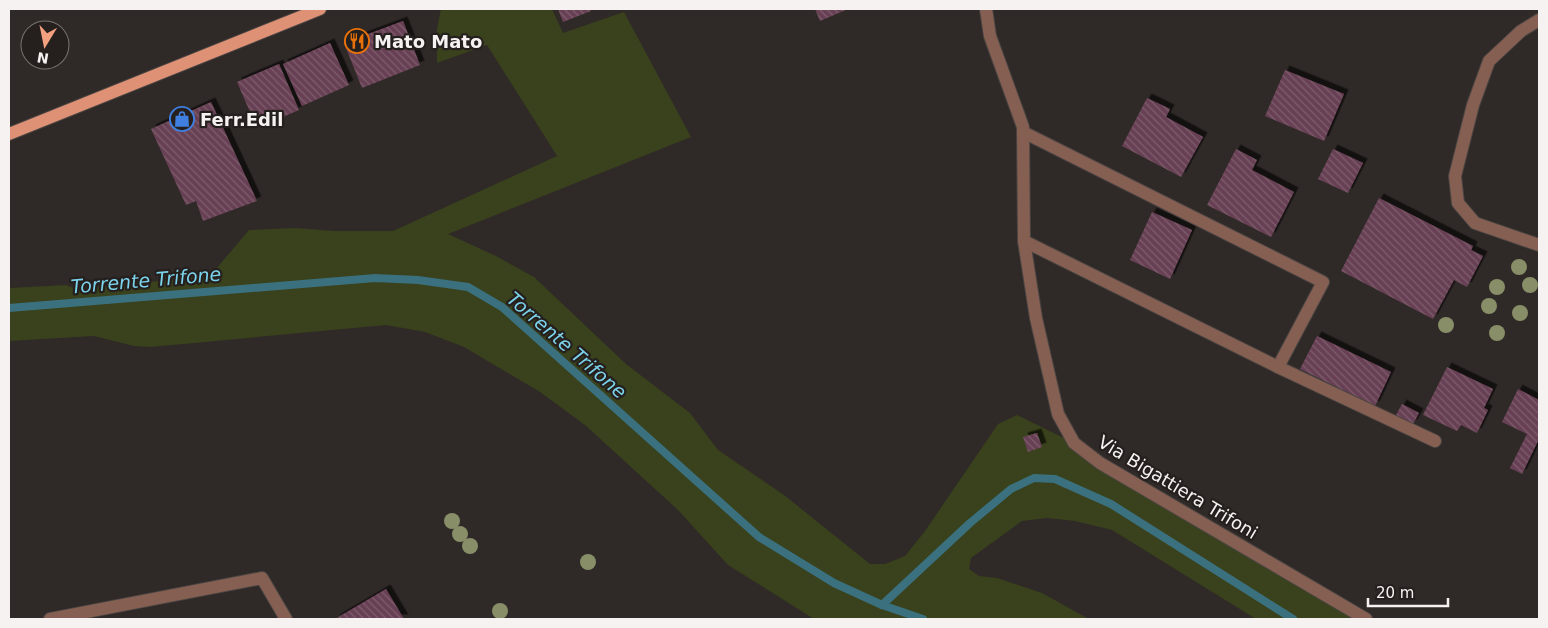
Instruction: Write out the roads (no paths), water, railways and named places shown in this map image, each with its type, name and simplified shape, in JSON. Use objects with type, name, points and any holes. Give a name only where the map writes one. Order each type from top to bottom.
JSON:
[{"type":"main road","points":[[9,134],[320,9]]},
{"type":"street","name":"Via Bigattiera Trifoni","points":[[986,9],[990,36],[1023,132],[1024,241],[1036,318],[1058,414],[1074,443],[1100,463],[1366,619]]},
{"type":"street","points":[[1539,20],[1520,31],[1489,61],[1473,105],[1455,176],[1458,203],[1475,223],[1539,245]]},
{"type":"street","points":[[1023,132],[1324,282],[1278,367]]},
{"type":"street","points":[[1024,241],[1278,367],[1435,441]]},
{"type":"street","points":[[50,619],[262,578],[286,619]]},
{"type":"waterway","name":"Torrente Trifone","points":[[9,308],[375,278],[418,280],[468,287],[502,307],[759,537],[834,583],[882,605],[923,619]]},
{"type":"waterway","points":[[882,605],[970,523],[1011,489],[1034,478],[1055,479],[1111,504],[1293,619]]},
{"type":"place","name":"Mato Mato","points":[[357,41]]},
{"type":"place","name":"Ferr.Edil","points":[[182,119]]}]
